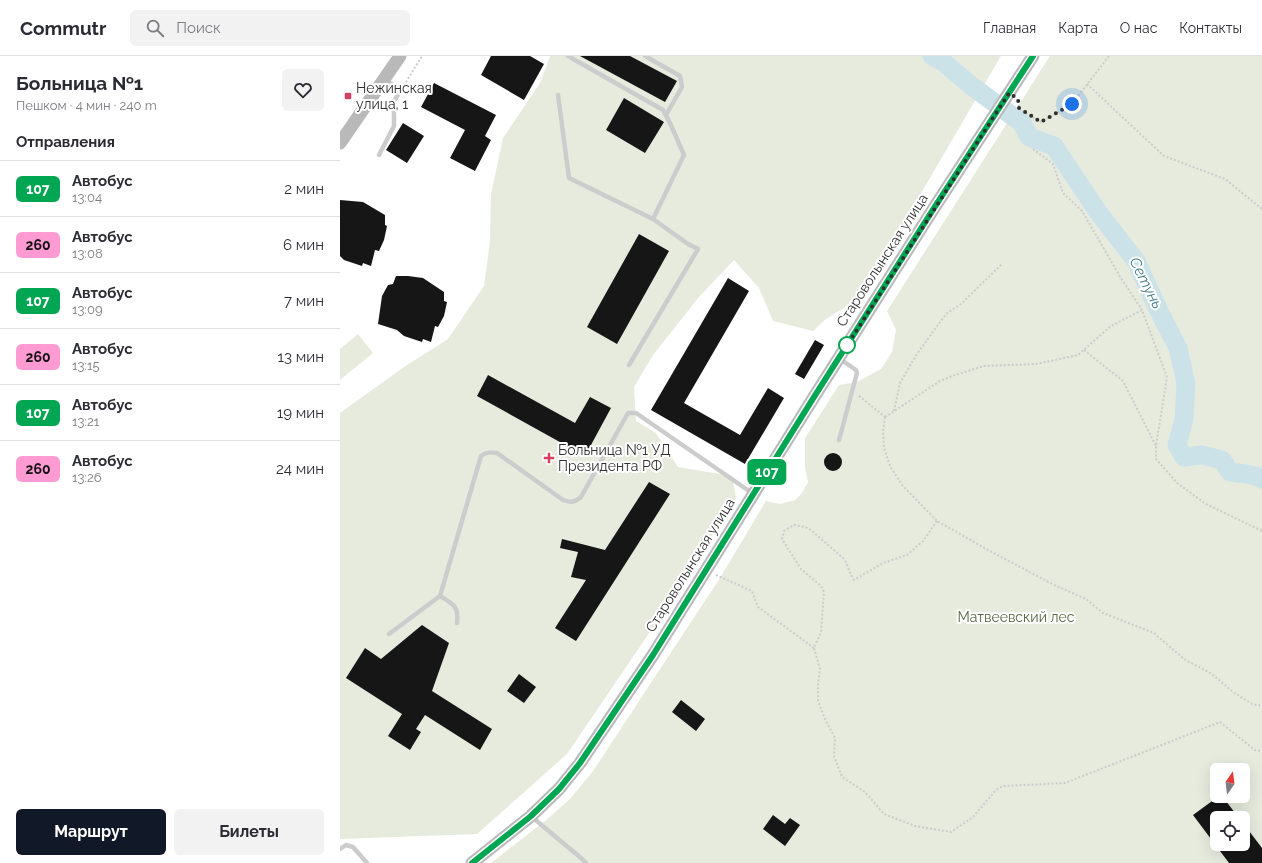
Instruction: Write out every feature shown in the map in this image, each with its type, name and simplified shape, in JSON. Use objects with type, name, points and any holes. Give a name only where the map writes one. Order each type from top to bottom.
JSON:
[{"type":"street","points":[[340,143],[400,56]]},
{"type":"street","name":"Староволынская улица","points":[[472,863],[531,816],[559,789],[580,763],[653,655],[838,358],[1033,56]]},
{"type":"lane","points":[[568,56],[663,110],[666,115],[684,155],[652,219]]},
{"type":"lane","points":[[644,56],[680,76],[682,87],[666,115]]},
{"type":"lane","points":[[379,155],[394,126],[394,101],[398,95],[398,88],[385,79]]},
{"type":"lane","points":[[558,95],[569,178],[652,219],[688,244],[698,249],[629,365]]},
{"type":"lane","points":[[838,358],[856,370],[857,373],[839,440]]},
{"type":"lane","points":[[389,634],[440,596],[481,456],[484,453],[497,453],[563,500],[568,502],[576,502],[581,497],[628,413],[632,412],[636,413],[753,494]]},
{"type":"lane","points":[[440,596],[456,608],[458,614],[457,623]]},
{"type":"lane","points":[[531,816],[582,858],[586,863]]},
{"type":"lane","points":[[340,849],[346,845],[353,847],[367,863]]},
{"type":"path","points":[[398,88],[406,82],[422,56]]},
{"type":"path","points":[[1008,94],[1018,99],[1019,108],[1041,122],[1072,104],[1109,56]]},
{"type":"path","points":[[1088,84],[1164,156],[1225,180],[1262,209]]},
{"type":"path","points":[[1033,149],[1053,164],[1063,193],[1082,211],[1119,275],[1142,310],[1167,377],[1156,446],[1156,459],[1177,483],[1206,504],[1262,531]]},
{"type":"path","points":[[894,411],[900,383],[917,354],[937,326],[947,313],[961,304],[1002,264]]},
{"type":"path","points":[[1142,310],[1111,326],[1078,355],[1036,364],[984,366],[940,381],[885,417],[883,432],[884,448],[890,466],[902,485],[937,521],[1047,582],[1086,598],[1103,613],[1154,633],[1184,659],[1212,674],[1233,692],[1252,704],[1262,706]]},
{"type":"path","points":[[1084,350],[1123,381],[1156,446]]},
{"type":"path","points":[[853,391],[885,417]]},
{"type":"path","points":[[814,648],[821,632],[824,592],[821,586],[801,569],[782,539],[784,531],[794,525],[811,530],[845,560],[854,580],[883,563],[907,555],[922,541],[937,521]]},
{"type":"path","points":[[713,574],[752,591],[758,607],[814,648],[820,669],[818,701],[835,738],[834,756],[842,777],[865,792],[884,814],[915,826],[951,832],[973,817],[996,790],[1003,786],[1066,783],[1220,722],[1255,750],[1262,751]]},
{"type":"green space","name":"Больница №1 УД Президента РФ","points":[[550,56],[1001,56],[860,298],[826,319],[813,331],[773,321],[759,288],[734,260],[699,297],[653,355],[634,387],[636,421],[656,433],[678,467],[732,476],[736,498],[658,620],[567,754],[477,834],[340,839],[340,413],[404,367],[448,339],[484,286],[490,241],[491,194],[503,138],[540,83]]},
{"type":"green space","name":"Матвеевский лес","points":[[1050,56],[1262,56],[1262,863],[491,863],[545,821],[570,799],[593,771],[720,578],[766,501],[780,504],[795,500],[802,493],[808,482],[805,468],[805,438],[839,385],[857,382],[881,369],[892,352],[896,330],[887,311]]},
{"type":"green space","points":[[358,334],[373,353],[340,380],[340,349]]},
{"type":"building","points":[[491,56],[530,56],[544,64],[524,100],[481,75]]},
{"type":"building","points":[[580,56],[630,56],[677,81],[665,102]]},
{"type":"building","points":[[434,83],[496,115],[485,136],[491,140],[475,171],[450,158],[465,130],[421,107]]},
{"type":"building","points":[[624,98],[664,122],[645,153],[606,130]]},
{"type":"building","points":[[403,123],[424,136],[407,163],[386,150]]},
{"type":"building","points":[[340,200],[363,202],[385,215],[385,225],[387,226],[384,240],[379,251],[375,250],[371,266],[363,263],[362,266],[344,260],[340,256]]},
{"type":"building","points":[[639,234],[669,251],[617,344],[587,327]]},
{"type":"building","points":[[396,276],[423,278],[444,292],[444,301],[447,302],[444,316],[438,327],[435,326],[431,342],[423,339],[422,342],[404,336],[397,330],[378,324],[382,296],[388,285],[393,284]]},
{"type":"building","points":[[728,278],[749,291],[684,403],[740,435],[768,388],[784,398],[745,464],[651,410]]},
{"type":"building","points":[[815,340],[824,345],[804,379],[795,374]]},
{"type":"building","points":[[488,375],[575,423],[590,397],[611,408],[585,456],[477,396]]},
{"type":"building","points":[[829,453],[837,453],[842,458],[840,469],[837,471],[829,471],[824,466],[824,458]]},
{"type":"building","points":[[649,482],[670,494],[576,641],[555,628],[586,580],[571,577],[578,552],[560,548],[562,539],[605,550]]},
{"type":"building","points":[[422,625],[449,643],[432,691],[492,729],[480,750],[425,715],[416,729],[421,732],[410,750],[388,736],[402,714],[346,678],[365,648],[381,659]]},
{"type":"building","points":[[519,674],[536,687],[524,703],[507,691]]},
{"type":"building","points":[[681,700],[705,719],[696,731],[672,712]]},
{"type":"building","points":[[1210,803],[1227,803],[1234,811],[1210,811],[1210,838],[1193,815]]},
{"type":"building","points":[[773,815],[785,824],[790,818],[800,825],[785,846],[763,829]]},
{"type":"building","points":[[1250,832],[1262,848],[1262,863],[1229,863],[1220,851],[1250,851]]},
{"type":"waterway","name":"Сетунь","points":[[932,56],[942,61],[973,87],[1022,123],[1029,137],[1054,146],[1098,212],[1136,261],[1178,348],[1186,384],[1184,419],[1177,445],[1184,457],[1202,455],[1222,460],[1230,472],[1250,475],[1262,479]]},
{"type":"bus line","name":"107","points":[[472,863],[531,816],[559,789],[580,763],[653,655],[814,397],[1033,56]]},
{"type":"place","name":"Нежинская улица, 1","points":[[348,96]]},
{"type":"place","name":"Больница №1 УД Президента РФ","points":[[549,458]]},
{"type":"route","points":[[847,345],[846,347],[1009,93],[1018,99],[1019,108],[1041,122],[1072,104]]}]
